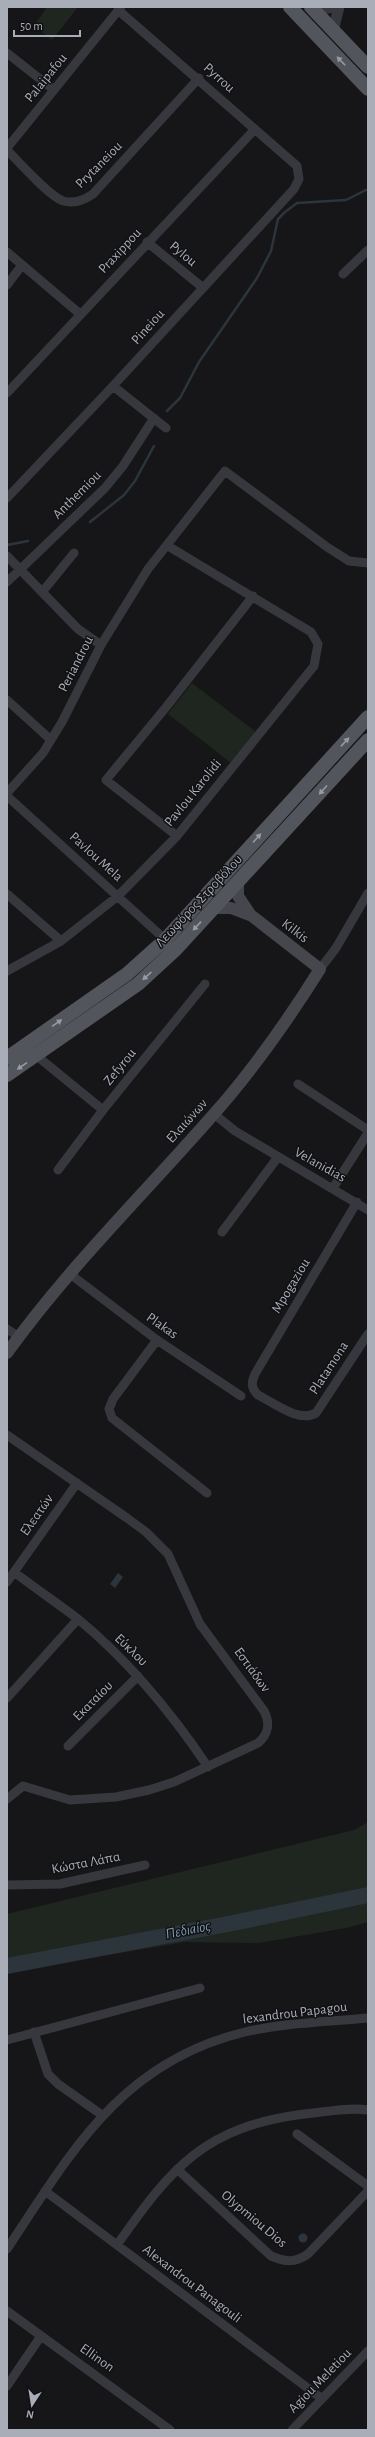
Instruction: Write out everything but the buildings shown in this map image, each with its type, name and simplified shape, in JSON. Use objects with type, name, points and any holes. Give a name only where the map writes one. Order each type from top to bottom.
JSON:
[{"type":"main road","points":[[290,7],[368,89]]},
{"type":"main road","points":[[312,9],[368,67]]},
{"type":"main road","name":"Λεωφόρος Στροβόλου","points":[[7,1058],[127,974],[165,940],[368,717]]},
{"type":"main road","name":"Λεωφόρος Στροβόλου","points":[[7,1075],[138,984],[176,949],[368,740]]},
{"type":"main road","name":"Kilkis","points":[[238,883],[241,903],[252,916],[320,969]]},
{"type":"main road","name":"Kilkis","points":[[215,908],[231,908],[252,916]]},
{"type":"main road","name":"Ελαιώνων","points":[[7,1353],[70,1274],[214,1114],[279,1030],[320,969]]},
{"type":"street","points":[[312,9],[334,7]]},
{"type":"street","points":[[334,31],[335,19],[339,7]]},
{"type":"street","name":"Pyrrou","points":[[120,9],[199,78],[299,169]]},
{"type":"street","name":"Palaipafou","points":[[7,149],[120,9]]},
{"type":"street","points":[[7,53],[54,90]]},
{"type":"street","name":"Prytaneiou","points":[[7,149],[57,197],[69,202],[81,201],[93,194],[199,78]]},
{"type":"street","name":"Praxippou","points":[[7,394],[147,242],[255,129]]},
{"type":"street","name":"Pineiou","points":[[7,498],[113,386],[202,287],[294,189],[299,179],[299,169]]},
{"type":"street","name":"Pylou","points":[[147,242],[202,287]]},
{"type":"street","points":[[343,274],[368,250]]},
{"type":"street","points":[[7,252],[80,314]]},
{"type":"street","points":[[7,285],[22,265]]},
{"type":"street","points":[[113,386],[166,428]]},
{"type":"street","name":"Anthemiou","points":[[7,582],[105,488],[123,466],[154,418]]},
{"type":"street","name":"Periandrou","points":[[7,793],[34,765],[51,740],[101,645],[148,569],[168,546],[225,471],[327,547],[349,561],[368,563]]},
{"type":"street","points":[[168,546],[253,596],[167,706],[106,780],[177,836]]},
{"type":"street","points":[[44,591],[74,553]]},
{"type":"street","points":[[7,556],[44,591],[78,629],[101,645]]},
{"type":"street","name":"Pavlou Karolidi","points":[[7,971],[61,941],[118,896],[177,836],[310,673],[317,658],[317,641],[311,632],[253,596]]},
{"type":"street","points":[[7,700],[51,740]]},
{"type":"street","name":"Pavlou Mela","points":[[7,796],[176,949]]},
{"type":"street","name":"Ελαιώνων","points":[[320,969],[336,948],[368,893]]},
{"type":"street","points":[[7,894],[61,941]]},
{"type":"street","name":"Zefyrou","points":[[58,1170],[102,1110],[205,984]]},
{"type":"street","points":[[25,1045],[36,1056],[102,1110]]},
{"type":"street","points":[[298,1084],[368,1132],[333,1188]]},
{"type":"street","name":"Velanidias","points":[[214,1114],[235,1131],[368,1210]]},
{"type":"street","name":"Velanidias","points":[[222,1232],[278,1157]]},
{"type":"street","name":"Mpogaziou","points":[[311,1416],[301,1416],[258,1395],[252,1385],[255,1374],[356,1202]]},
{"type":"street","name":"Plakas","points":[[70,1274],[157,1340],[241,1396]]},
{"type":"street","points":[[7,1329],[19,1337]]},
{"type":"street","name":"Platamona","points":[[311,1416],[316,1413],[368,1334]]},
{"type":"street","points":[[157,1340],[113,1400],[109,1409],[112,1418],[206,1493]]},
{"type":"street","name":"Εστιάδων","points":[[7,1435],[146,1532],[168,1554],[200,1624],[266,1715],[268,1728],[264,1739],[208,1767],[149,1790],[116,1797],[70,1800],[23,1786],[7,1799]]},
{"type":"street","name":"Ελεατών","points":[[7,1582],[77,1483]]},
{"type":"street","name":"Εύκλου","points":[[14,1572],[78,1619],[138,1676],[163,1704],[208,1767]]},
{"type":"street","points":[[7,1698],[78,1619]]},
{"type":"street","name":"Εκαταίου","points":[[68,1746],[138,1676]]},
{"type":"street","name":"Κώστα Λάπα","points":[[7,1885],[60,1884],[145,1865]]},
{"type":"street","points":[[7,2040],[200,1988]]},
{"type":"street","name":"lexandrou Papagou","points":[[7,2249],[80,2141],[102,2115],[131,2088],[156,2071],[197,2048],[265,2028],[368,2018]]},
{"type":"street","points":[[34,2032],[48,2074],[58,2084],[102,2115]]},
{"type":"street","points":[[117,2245],[150,2197],[177,2169],[219,2138],[256,2122],[312,2113],[368,2110]]},
{"type":"street","points":[[297,2134],[368,2186]]},
{"type":"street","name":"Olypmiou Dios","points":[[177,2169],[271,2256],[287,2261],[300,2260],[308,2254],[368,2191]]},
{"type":"street","name":"Alexandrou Panagouli","points":[[45,2191],[321,2398]]},
{"type":"street","name":"Ellinon","points":[[7,2312],[170,2430]]},
{"type":"street","points":[[7,2386],[41,2336]]},
{"type":"street","name":"Agiou Meletiou","points":[[292,2430],[321,2398],[368,2351]]},
{"type":"shaded area","points":[[47,7],[78,7],[52,40],[34,26]]},
{"type":"shaded area","points":[[192,683],[256,732],[231,763],[168,714]]},
{"type":"shaded area","points":[[118,1573],[123,1577],[115,1588],[110,1584]]},
{"type":"shaded area","points":[[368,1822],[368,1922],[346,1928],[259,1943],[185,1942],[7,1972],[7,1914],[354,1830]]},
{"type":"shaded area","points":[[303,2233],[308,2238],[303,2243],[298,2238]]},
{"type":"waterway","points":[[167,411],[180,398],[199,362],[257,278],[271,251],[278,219],[297,203],[346,200],[368,189]]},
{"type":"waterway","points":[[90,522],[124,495],[135,481],[154,446]]},
{"type":"waterway","points":[[7,545],[28,541]]},
{"type":"waterway","name":"Πεδιαίος","points":[[7,1966],[233,1923],[368,1895]]}]
